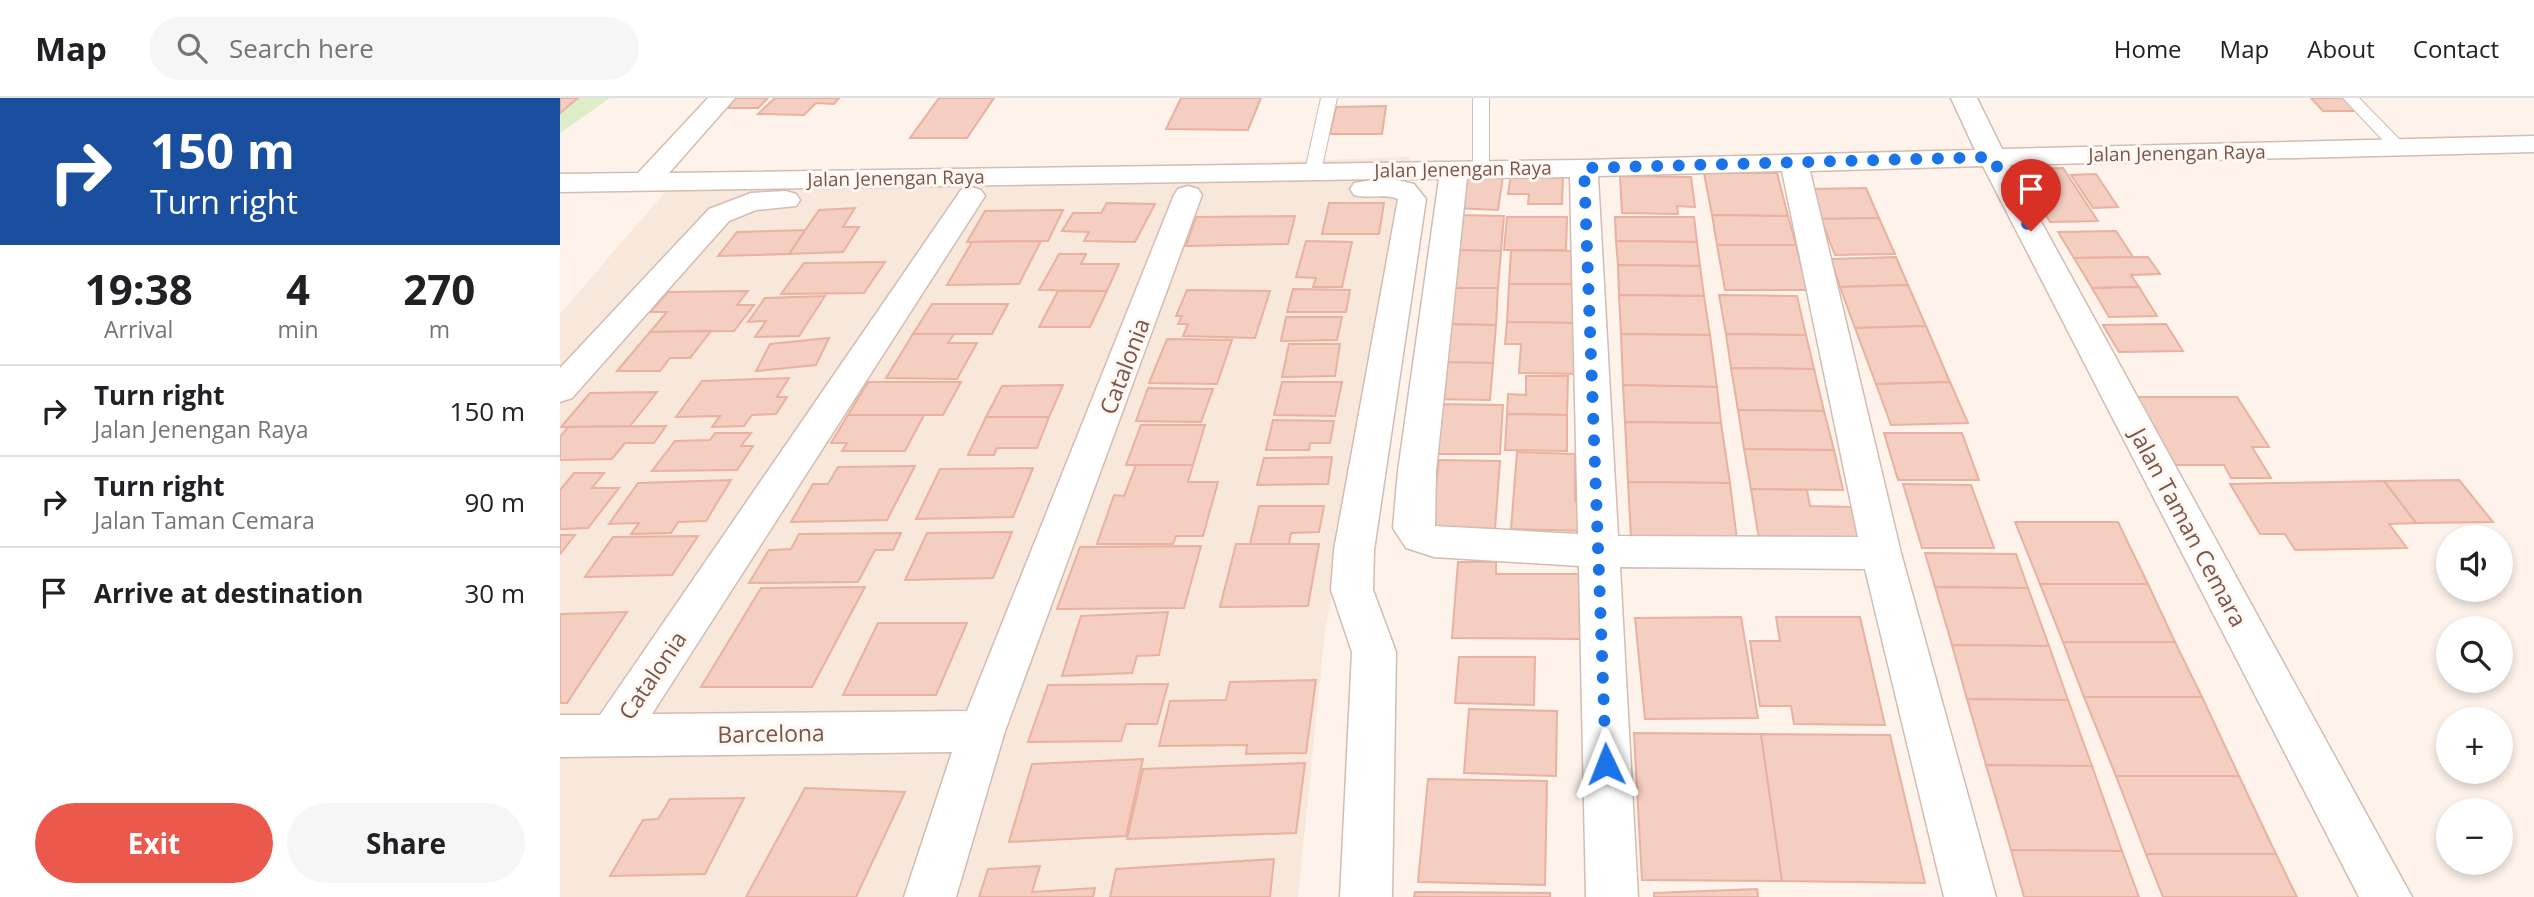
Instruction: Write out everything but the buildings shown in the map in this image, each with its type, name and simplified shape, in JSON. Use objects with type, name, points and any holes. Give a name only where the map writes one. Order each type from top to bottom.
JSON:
[{"type":"street","points":[[646,182],[722,98]]},
{"type":"street","name":"Jalan Taman Cemara","points":[[1964,98],[1992,157],[2386,897]]},
{"type":"street","name":"Jalan Jenengan Raya","points":[[560,183],[1584,168],[2534,145]]},
{"type":"street","points":[[1794,162],[1881,553],[1970,897]]},
{"type":"street","points":[[1584,168],[1612,897]]},
{"type":"street","points":[[1467,170],[1418,457],[1413,528],[1422,539],[1598,551],[1881,553]]},
{"type":"street","points":[[560,390],[719,215],[741,205],[764,201],[971,196],[1188,195],[1396,188],[1407,191],[1412,199],[1354,550],[1352,590],[1374,652],[1366,897]]},
{"type":"street","name":"Catalonia","points":[[930,897],[982,731],[1188,195]]},
{"type":"street","name":"Catalonia","points":[[612,735],[971,196]]},
{"type":"street","name":"Barcelona","points":[[560,736],[982,731]]},
{"type":"lane","points":[[1314,171],[1329,98]]},
{"type":"lane","points":[[1467,170],[1481,98]]},
{"type":"lane","points":[[2351,98],[2399,148]]},
{"type":"shaded area","points":[[1410,157],[1325,632],[1298,897],[560,897],[560,314],[673,183]]},
{"type":"green space","points":[[560,98],[610,98],[560,133]]},
{"type":"route","points":[[1606,764],[1584,168],[1992,157],[2031,231]]}]
